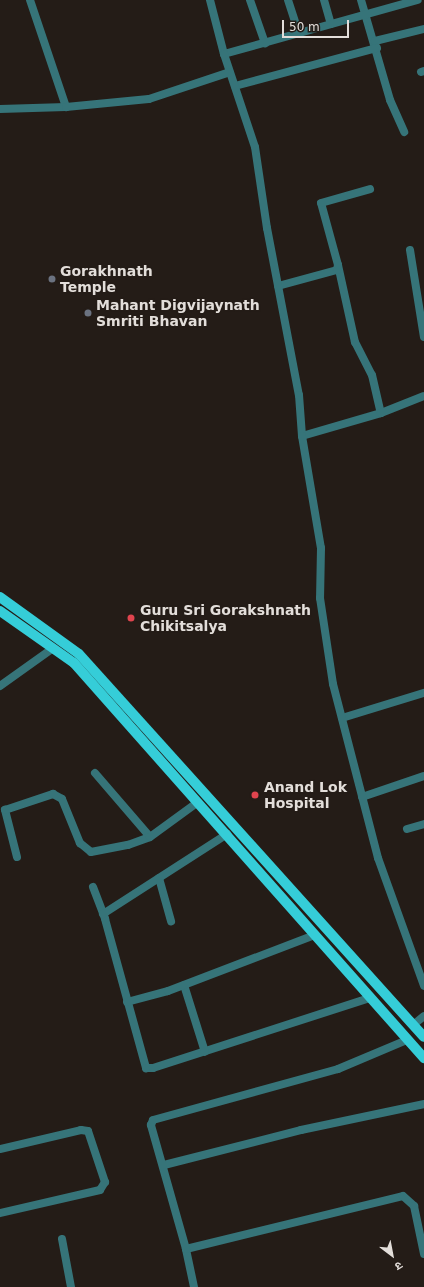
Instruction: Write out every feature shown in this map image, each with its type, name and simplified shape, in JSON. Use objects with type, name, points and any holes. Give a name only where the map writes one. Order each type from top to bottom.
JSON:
[{"type":"main road","points":[[0,597],[79,654],[424,1037]]},
{"type":"main road","points":[[0,611],[74,663],[424,1058]]},
{"type":"street","points":[[30,0],[66,107]]},
{"type":"street","points":[[210,0],[224,54],[255,147],[278,286],[299,395],[302,436],[321,548],[322,606],[334,684],[378,858],[421,968],[424,986]]},
{"type":"street","points":[[250,0],[265,42]]},
{"type":"street","points":[[288,0],[298,33]]},
{"type":"street","points":[[324,0],[331,24]]},
{"type":"street","points":[[361,0],[376,44],[390,100],[404,132]]},
{"type":"street","points":[[224,54],[418,0]]},
{"type":"street","points":[[235,86],[424,29]]},
{"type":"street","points":[[0,109],[66,107],[148,99],[230,72]]},
{"type":"street","points":[[370,189],[320,203],[338,265],[355,342],[372,374],[381,413]]},
{"type":"street","points":[[410,250],[424,337]]},
{"type":"street","points":[[278,286],[334,271],[338,265]]},
{"type":"street","points":[[302,436],[381,413],[424,397]]},
{"type":"street","points":[[0,686],[53,648]]},
{"type":"street","points":[[342,718],[424,693]]},
{"type":"street","points":[[95,773],[150,837]]},
{"type":"street","points":[[362,797],[424,776]]},
{"type":"street","points":[[17,857],[5,810],[53,794],[62,799],[80,843],[91,852],[128,845],[150,837],[198,802]]},
{"type":"street","points":[[407,828],[424,824]]},
{"type":"street","points":[[103,914],[227,834]]},
{"type":"street","points":[[159,878],[171,921]]},
{"type":"street","points":[[93,887],[103,914],[146,1068],[153,1068],[370,998]]},
{"type":"street","points":[[127,1002],[184,985],[315,935]]},
{"type":"street","points":[[184,985],[204,1052]]},
{"type":"street","points":[[413,1025],[424,1016]]},
{"type":"street","points":[[194,1287],[186,1249],[164,1165],[151,1125],[156,1117],[338,1069],[407,1040]]},
{"type":"street","points":[[164,1165],[301,1130],[424,1104]]},
{"type":"street","points":[[0,1149],[88,1131],[105,1182],[100,1190],[0,1213]]},
{"type":"street","points":[[186,1249],[403,1196],[411,1200],[414,1206],[424,1254]]},
{"type":"street","points":[[62,1239],[71,1287]]},
{"type":"place","name":"Gorakhnath Temple","points":[[52,279]]},
{"type":"place","name":"Mahant Digvijaynath Smriti Bhavan","points":[[88,313]]},
{"type":"place","name":"Guru Sri Gorakshnath Chikitsalya","points":[[131,618]]},
{"type":"place","name":"Anand Lok Hospital","points":[[255,795]]}]
